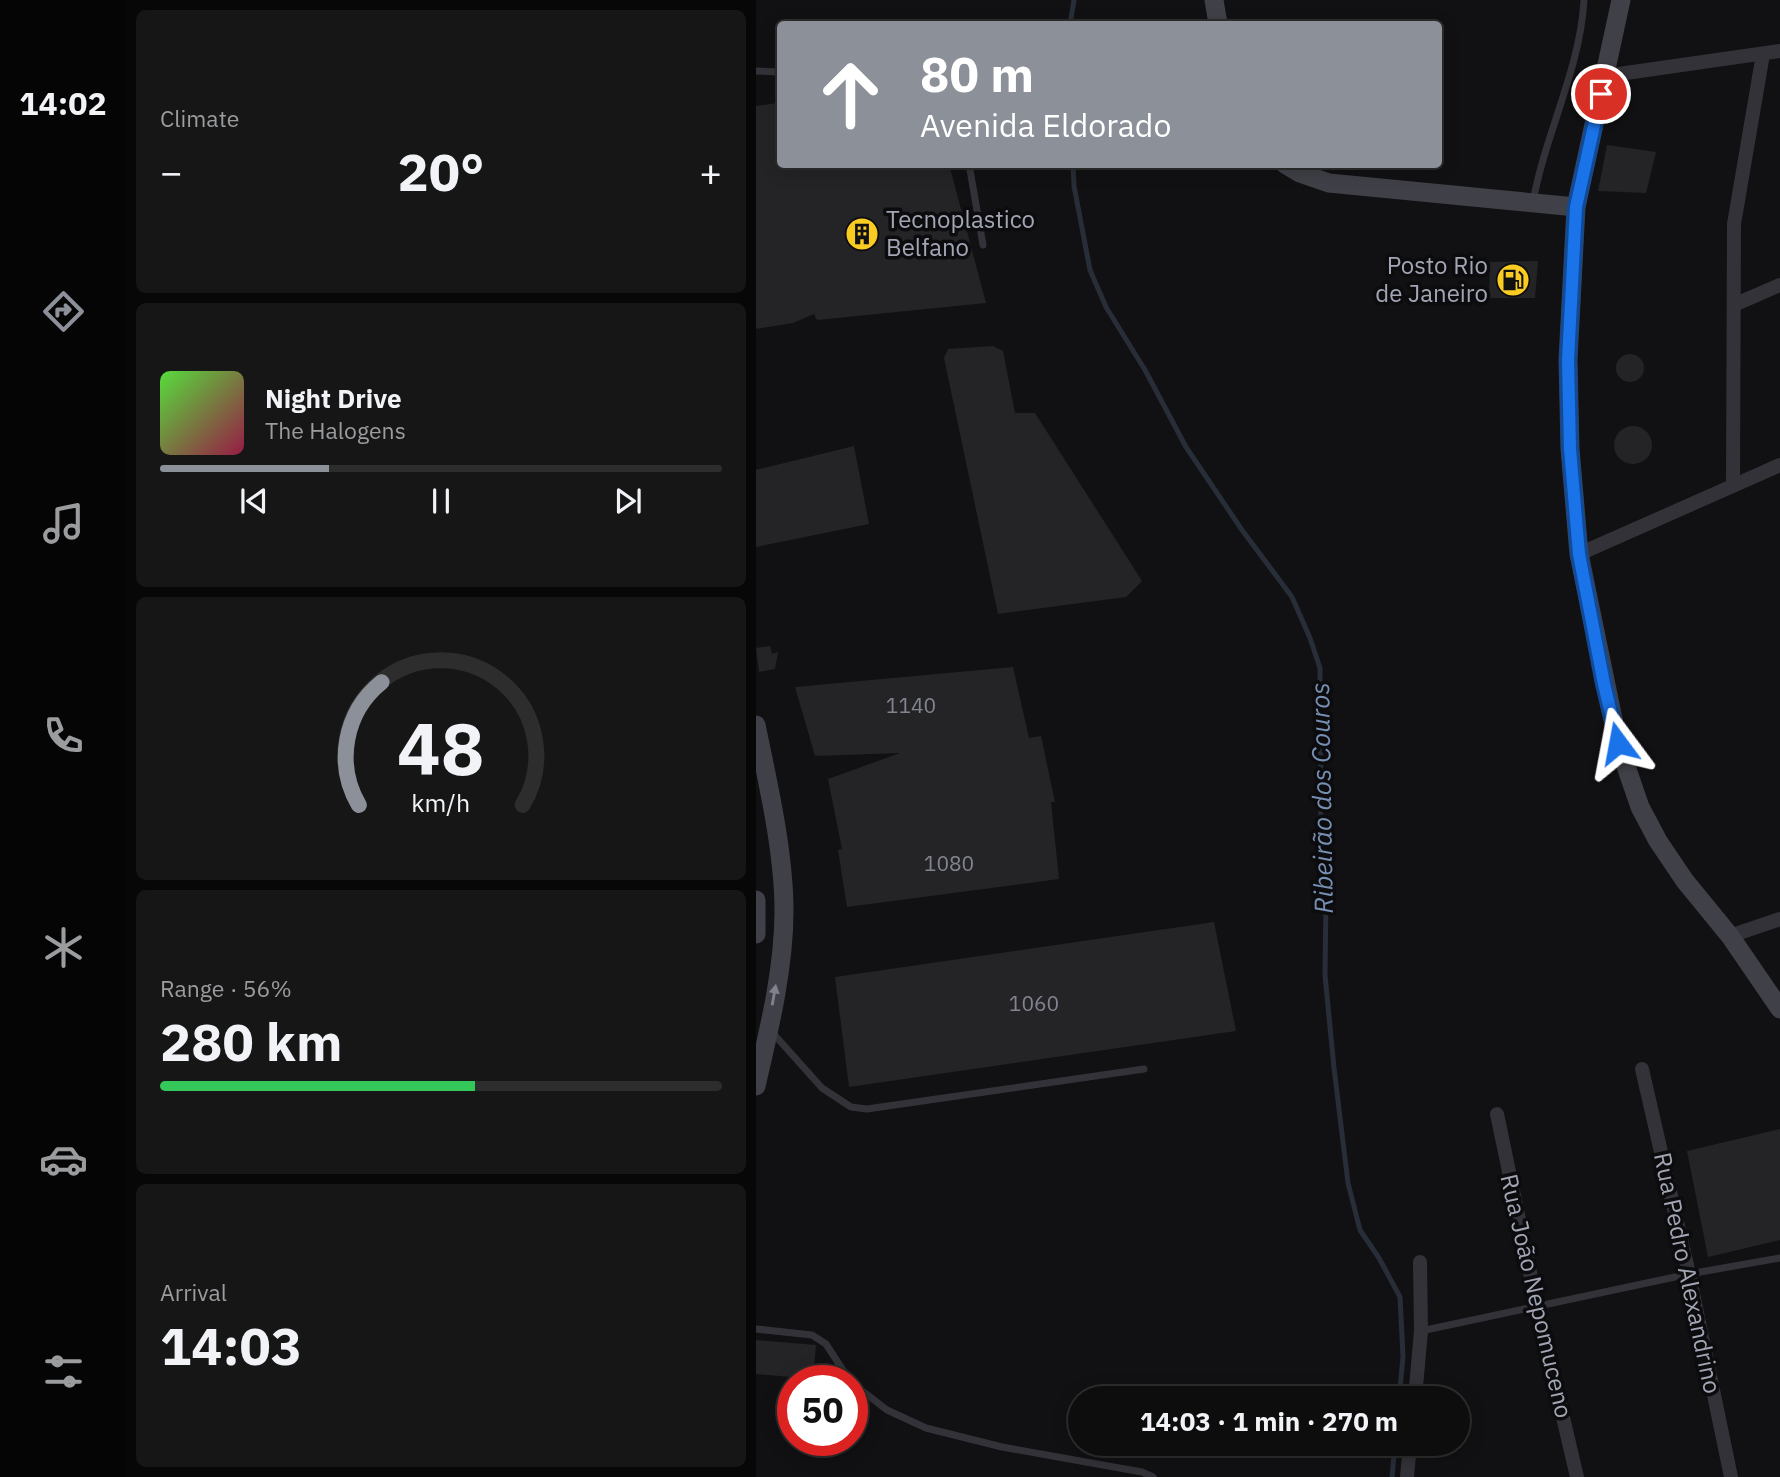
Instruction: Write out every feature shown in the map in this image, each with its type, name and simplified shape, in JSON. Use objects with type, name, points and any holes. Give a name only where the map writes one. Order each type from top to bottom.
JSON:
[{"type":"main road","points":[[1214,0],[1218,21]]},
{"type":"main road","points":[[1621,0],[1576,207],[1568,360],[1570,449],[1579,554],[1613,722],[1640,807],[1658,841],[1685,881],[1730,936],[1780,1009]]},
{"type":"main road","points":[[1292,168],[1329,183],[1576,207]]},
{"type":"main road","points":[[756,725],[781,866],[784,911],[780,957],[756,1086]]},
{"type":"main road","points":[[756,900],[756,934]]},
{"type":"street","points":[[1605,76],[1780,51]]},
{"type":"street","points":[[1733,485],[1734,224],[1763,54]]},
{"type":"street","points":[[1735,304],[1780,285]]},
{"type":"street","points":[[1579,554],[1780,465]]},
{"type":"street","points":[[1730,936],[1780,919]]},
{"type":"street","name":"Rua Pedro Alexandrino","points":[[1642,1069],[1689,1274],[1731,1477]]},
{"type":"street","name":"Rua João Nepomuceno","points":[[1497,1114],[1537,1306],[1577,1477]]},
{"type":"street","points":[[1416,1386],[1421,1331],[1420,1262]]},
{"type":"street","points":[[1407,1477],[1409,1456]]},
{"type":"lane","points":[[1532,203],[1537,175],[1571,72],[1584,0]]},
{"type":"lane","points":[[756,71],[777,72]]},
{"type":"lane","points":[[970,168],[983,245]]},
{"type":"lane","points":[[768,1028],[822,1088],[851,1107],[879,1107],[1144,1069]]},
{"type":"lane","points":[[1421,1331],[1689,1274],[1780,1258]]},
{"type":"lane","points":[[756,1329],[812,1335],[826,1344],[840,1365]]},
{"type":"lane","points":[[868,1395],[887,1410],[926,1428],[1002,1447],[1142,1472],[1153,1477]]},
{"type":"building","name":"Tecnoplastico Belfano","points":[[777,103],[777,168],[950,168],[986,303],[817,320],[814,314],[793,323],[756,329],[756,106]]},
{"type":"building","points":[[1607,145],[1656,152],[1646,193],[1598,191]]},
{"type":"building","name":"Posto Rio de Janeiro","points":[[1538,261],[1535,298],[1489,298],[1490,262]]},
{"type":"building","points":[[993,346],[1003,351],[1015,413],[1035,413],[1142,581],[1126,597],[998,614],[944,358],[948,349]]},
{"type":"building","points":[[1630,354],[1640,358],[1644,368],[1640,378],[1630,382],[1620,378],[1616,368],[1620,358]]},
{"type":"building","points":[[1633,426],[1646,432],[1652,445],[1646,458],[1633,464],[1620,458],[1614,445],[1620,432]]},
{"type":"building","points":[[854,446],[869,524],[756,547],[756,470]]},
{"type":"building","points":[[770,646],[772,654],[778,652],[775,669],[759,672],[756,648]]},
{"type":"building","points":[[1013,667],[1029,738],[1041,736],[1055,802],[1051,802],[1059,879],[847,907],[838,850],[842,849],[828,779],[900,753],[815,756],[795,687]]},
{"type":"building","points":[[1214,922],[1236,1031],[849,1087],[835,977]]},
{"type":"building","points":[[1780,1129],[1780,1240],[1708,1257],[1687,1151]]},
{"type":"building","points":[[756,1340],[816,1345],[814,1365],[777,1365],[777,1376],[756,1374]]},
{"type":"waterway","name":"Ribeirão dos Couros","points":[[1070,21],[1074,0]]},
{"type":"waterway","name":"Ribeirão dos Couros","points":[[1073,168],[1074,186],[1090,270],[1106,307],[1145,370],[1186,447],[1242,530],[1292,597],[1320,668],[1321,824],[1326,899],[1325,975],[1334,1068],[1348,1183],[1360,1230],[1400,1297],[1403,1357],[1400,1386]]},
{"type":"waterway","name":"Ribeirão dos Couros","points":[[1392,1477],[1394,1456]]},
{"type":"place","name":"Tecnoplastico Belfano","points":[[862,234]]},
{"type":"place","name":"Posto Rio de Janeiro","points":[[1513,280]]},
{"type":"route","points":[[1601,94],[1576,207],[1568,360],[1570,449],[1579,554],[1618,743]]}]
